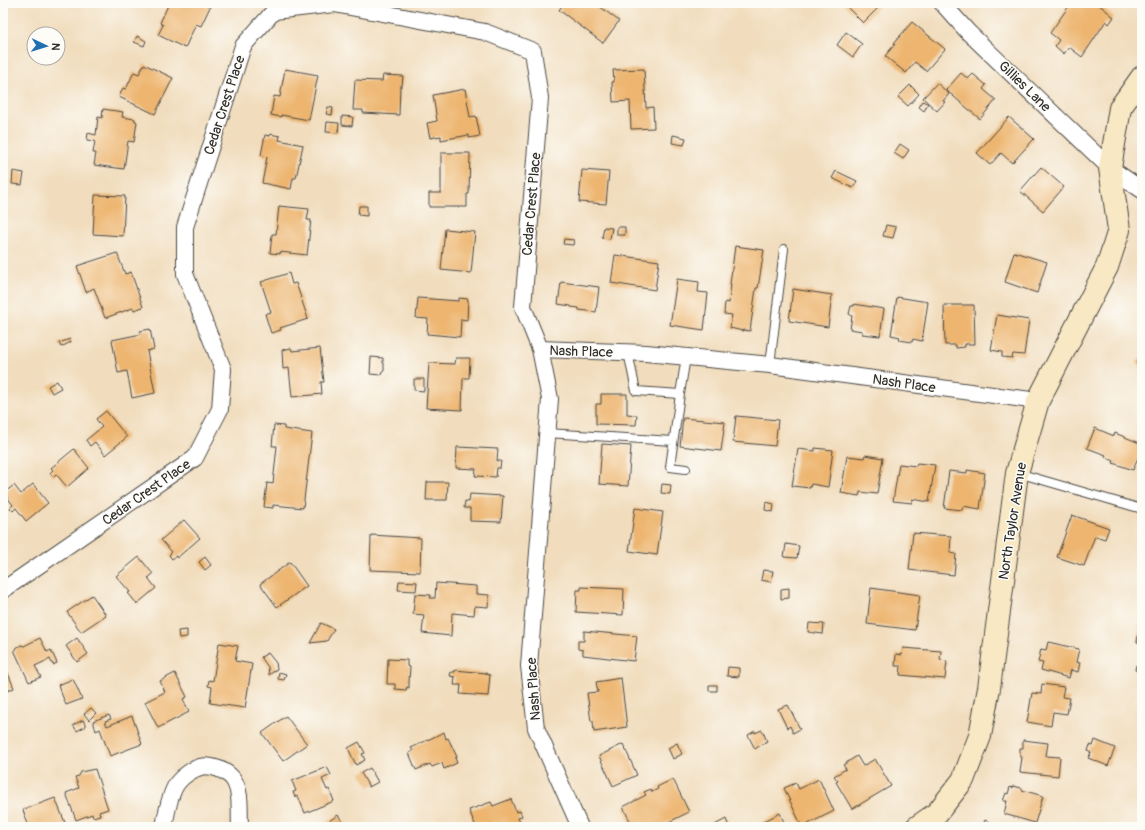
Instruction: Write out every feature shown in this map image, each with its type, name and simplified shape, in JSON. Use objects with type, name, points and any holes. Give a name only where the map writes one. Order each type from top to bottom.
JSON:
[{"type":"street","name":"Gillies Lane","points":[[942,3],[968,32],[1110,168],[1142,190]]},
{"type":"street","name":"Cedar Crest Place","points":[[3,590],[195,458],[220,409],[223,369],[185,274],[185,227],[243,46],[274,11],[334,4],[485,32],[534,51],[540,98],[523,307],[540,349]]},
{"type":"street","name":"North Taylor Avenue","points":[[917,827],[937,812],[963,780],[980,736],[990,680],[1017,473],[1038,401],[1107,267],[1119,230],[1110,168],[1120,108],[1142,77]]},
{"type":"street","name":"Nash Place","points":[[580,827],[536,728],[529,666],[550,399],[540,349],[628,352],[686,357],[770,366],[1038,401]]},
{"type":"street","points":[[164,827],[171,798],[178,781],[200,767],[212,767],[222,770],[232,778],[237,789],[240,827]]},
{"type":"lane","points":[[770,366],[784,249]]},
{"type":"lane","points":[[628,352],[636,391],[680,394]]},
{"type":"lane","points":[[686,357],[670,467],[686,468]]},
{"type":"lane","points":[[547,433],[673,441]]},
{"type":"lane","points":[[1017,473],[1142,509]]},
{"type":"building","points":[[169,3],[202,3],[210,7],[201,26],[196,24],[185,48],[158,35],[163,25],[160,23]]},
{"type":"building","points":[[564,3],[595,3],[619,21],[603,43],[559,10]]},
{"type":"building","points":[[843,3],[883,3],[863,23]]},
{"type":"building","points":[[1071,3],[1097,3],[1114,17],[1109,24],[1106,21],[1082,57],[1069,47],[1064,54],[1055,46],[1059,40],[1050,33]]},
{"type":"building","points":[[912,22],[945,49],[926,71],[915,62],[906,73],[885,56]]},
{"type":"building","points":[[846,32],[862,44],[853,57],[837,45]]},
{"type":"building","points":[[137,36],[146,41],[144,46],[134,42]]},
{"type":"building","points":[[144,64],[173,78],[155,114],[119,97],[123,88],[126,89],[134,72],[139,74]]},
{"type":"building","points":[[285,69],[318,75],[309,120],[281,115],[281,117],[271,115],[274,96],[280,97]]},
{"type":"building","points":[[644,69],[646,108],[653,107],[654,128],[631,129],[630,101],[613,102],[613,70]]},
{"type":"building","points":[[961,73],[968,79],[973,74],[986,85],[983,89],[996,100],[980,119],[946,90]]},
{"type":"building","points":[[383,75],[403,76],[402,86],[400,86],[399,115],[363,113],[363,110],[353,110],[355,80],[382,81]]},
{"type":"building","points":[[937,83],[949,94],[943,101],[945,102],[937,111],[923,98]]},
{"type":"building","points":[[910,85],[919,94],[908,106],[898,97]]},
{"type":"building","points":[[465,89],[470,117],[476,116],[480,136],[469,138],[469,135],[441,140],[441,136],[430,138],[427,123],[437,121],[433,95]]},
{"type":"building","points":[[923,101],[928,104],[924,111],[919,107]]},
{"type":"building","points":[[328,107],[333,108],[332,115],[326,114]]},
{"type":"building","points":[[103,109],[123,112],[122,117],[135,119],[137,122],[134,142],[128,141],[124,169],[94,165],[96,153],[93,153],[95,141],[87,140],[88,133],[96,135],[98,117],[102,118]]},
{"type":"building","points":[[342,116],[353,117],[352,126],[342,125]]},
{"type":"building","points":[[1009,117],[1034,139],[1012,163],[1001,153],[990,165],[977,153]]},
{"type":"building","points":[[327,122],[339,123],[338,133],[326,132]]},
{"type":"building","points":[[270,134],[280,136],[279,140],[303,145],[296,178],[293,178],[291,189],[262,183],[267,157],[261,155],[265,135],[270,136]]},
{"type":"building","points":[[673,135],[686,138],[684,145],[672,143]]},
{"type":"building","points":[[900,144],[909,150],[903,159],[894,153]]},
{"type":"building","points":[[441,153],[470,153],[469,194],[467,194],[467,207],[429,207],[429,193],[441,193]]},
{"type":"building","points":[[1041,167],[1064,187],[1043,211],[1020,191]]},
{"type":"building","points":[[582,170],[609,172],[606,204],[579,202]]},
{"type":"building","points":[[13,171],[24,173],[22,185],[12,184]]},
{"type":"building","points":[[836,171],[857,181],[853,188],[832,178]]},
{"type":"building","points":[[95,195],[125,196],[123,236],[93,234]]},
{"type":"building","points":[[279,206],[309,209],[307,220],[311,220],[307,255],[280,252],[280,254],[270,253],[272,234],[276,234]]},
{"type":"building","points":[[359,206],[367,206],[367,216],[358,215]]},
{"type":"building","points":[[886,225],[896,227],[893,238],[883,236]]},
{"type":"building","points":[[604,227],[612,228],[610,239],[602,238]]},
{"type":"building","points":[[617,227],[625,227],[625,235],[617,235]]},
{"type":"building","points":[[445,229],[475,232],[471,273],[441,270]]},
{"type":"building","points":[[564,239],[574,240],[573,245],[563,244]]},
{"type":"building","points":[[735,246],[764,250],[758,288],[756,288],[750,331],[730,328],[732,315],[724,314],[725,302],[729,303]]},
{"type":"building","points":[[1014,252],[1047,262],[1037,293],[1005,282]]},
{"type":"building","points":[[117,253],[125,274],[131,272],[143,307],[134,310],[133,308],[105,318],[94,288],[86,292],[77,266]]},
{"type":"building","points":[[615,255],[659,261],[655,290],[611,283]]},
{"type":"building","points":[[289,273],[292,284],[296,283],[308,319],[280,328],[281,330],[271,333],[265,314],[271,312],[261,282]]},
{"type":"building","points":[[677,279],[699,282],[698,292],[708,293],[704,330],[670,325]]},
{"type":"building","points":[[561,282],[599,287],[596,312],[579,310],[579,308],[558,304]]},
{"type":"building","points":[[793,289],[832,295],[828,327],[789,321]]},
{"type":"building","points":[[897,297],[928,302],[922,341],[913,339],[912,342],[899,340],[900,337],[891,335]]},
{"type":"building","points":[[418,298],[459,301],[459,298],[468,299],[467,320],[461,319],[460,337],[427,334],[428,319],[416,318]]},
{"type":"building","points":[[854,304],[884,309],[880,336],[862,334],[862,331],[850,329],[852,316],[849,314],[851,306],[854,306]]},
{"type":"building","points":[[944,305],[974,305],[975,344],[965,344],[965,347],[956,348],[956,345],[945,345]]},
{"type":"building","points":[[997,315],[1029,320],[1024,355],[1013,354],[1012,358],[1002,357],[1002,352],[991,350]]},
{"type":"building","points":[[150,329],[154,349],[147,351],[155,393],[132,398],[127,371],[118,373],[112,340],[141,334],[140,331]]},
{"type":"building","points":[[70,339],[71,342],[61,347],[59,343]]},
{"type":"building","points":[[291,348],[292,351],[320,348],[324,382],[321,382],[322,394],[292,397],[289,368],[283,369],[282,350]]},
{"type":"building","points":[[1142,356],[1142,367],[1136,363]]},
{"type":"building","points":[[371,357],[383,358],[384,371],[382,371],[381,375],[370,374]]},
{"type":"building","points":[[456,358],[470,358],[469,378],[463,378],[462,410],[426,408],[429,363],[455,364]]},
{"type":"building","points":[[414,379],[424,379],[424,391],[414,390]]},
{"type":"building","points":[[57,381],[61,388],[52,393],[48,386]]},
{"type":"building","points":[[601,394],[627,394],[627,414],[637,415],[636,425],[596,424],[596,404],[601,404]]},
{"type":"building","points":[[106,411],[127,437],[105,455],[95,442],[90,446],[86,440],[102,427],[96,419]]},
{"type":"building","points":[[736,416],[778,420],[775,446],[733,442]]},
{"type":"building","points":[[683,418],[725,422],[721,451],[680,446]]},
{"type":"building","points":[[274,425],[284,426],[284,429],[312,433],[303,508],[273,505],[273,508],[264,507],[267,483],[273,484],[277,446],[272,446]]},
{"type":"building","points":[[1095,428],[1114,436],[1115,433],[1142,444],[1142,448],[1133,470],[1113,463],[1114,461],[1105,457],[1106,455],[1087,448]]},
{"type":"building","points":[[602,444],[631,446],[628,486],[599,484]]},
{"type":"building","points":[[457,447],[498,449],[497,461],[501,461],[500,468],[497,468],[496,477],[475,476],[476,469],[456,468]]},
{"type":"building","points":[[815,448],[833,450],[828,487],[811,484],[810,488],[792,486],[798,449],[815,451]]},
{"type":"building","points":[[74,449],[89,468],[67,487],[56,474],[53,477],[50,473],[53,470],[51,468]]},
{"type":"building","points":[[865,455],[883,458],[877,494],[860,492],[859,496],[841,493],[847,456],[864,458]]},
{"type":"building","points":[[917,463],[935,465],[929,502],[912,499],[912,503],[893,501],[899,464],[916,466]]},
{"type":"building","points":[[967,470],[985,473],[980,509],[963,506],[962,510],[944,508],[949,471],[967,473]]},
{"type":"building","points":[[427,482],[448,482],[447,500],[426,500]]},
{"type":"building","points":[[33,484],[48,503],[26,521],[16,508],[13,511],[10,508],[13,505],[4,493],[14,485],[21,494]]},
{"type":"building","points":[[662,484],[671,485],[670,494],[661,493]]},
{"type":"building","points":[[470,494],[503,496],[501,522],[470,521],[470,508],[464,508],[465,501],[469,502]]},
{"type":"building","points":[[766,502],[774,504],[773,512],[765,510]]},
{"type":"building","points":[[635,508],[663,512],[657,555],[629,551]]},
{"type":"building","points":[[1072,515],[1109,528],[1105,539],[1095,536],[1084,566],[1057,557]]},
{"type":"building","points":[[184,520],[200,538],[177,558],[176,556],[172,559],[169,555],[172,552],[161,540]]},
{"type":"building","points":[[913,533],[951,536],[950,553],[956,554],[954,575],[909,570]]},
{"type":"building","points":[[371,535],[421,538],[420,572],[370,570]]},
{"type":"building","points":[[786,544],[799,546],[797,558],[784,557]]},
{"type":"building","points":[[139,557],[153,574],[148,578],[156,588],[137,604],[128,593],[130,592],[116,576]]},
{"type":"building","points":[[205,557],[211,565],[205,570],[199,562]]},
{"type":"building","points":[[290,562],[307,586],[277,607],[260,584]]},
{"type":"building","points":[[763,570],[773,571],[771,582],[761,580]]},
{"type":"building","points":[[399,581],[417,582],[416,591],[398,590]]},
{"type":"building","points":[[436,583],[476,586],[476,594],[489,595],[488,607],[475,606],[474,615],[452,613],[451,636],[422,633],[424,615],[413,614],[415,594],[431,595],[430,598],[435,598]]},
{"type":"building","points":[[581,587],[624,589],[623,615],[576,612],[577,590],[581,590]]},
{"type":"building","points":[[789,588],[789,598],[781,599],[781,589]]},
{"type":"building","points":[[871,588],[920,595],[915,630],[867,624]]},
{"type":"building","points":[[92,595],[106,615],[81,632],[67,612]]},
{"type":"building","points":[[1142,618],[1142,643],[1137,642]]},
{"type":"building","points":[[321,623],[334,629],[327,641],[310,643]]},
{"type":"building","points":[[809,623],[824,624],[823,634],[808,632]]},
{"type":"building","points":[[187,630],[187,637],[179,638],[178,631]]},
{"type":"building","points":[[584,631],[637,636],[634,661],[583,655],[583,650],[578,649],[578,641],[584,641]]},
{"type":"building","points":[[40,638],[47,652],[51,650],[57,663],[53,665],[50,659],[35,666],[41,677],[29,682],[14,650],[21,645],[24,646]]},
{"type":"building","points":[[77,638],[88,654],[77,662],[66,646]]},
{"type":"building","points":[[1048,642],[1079,649],[1076,662],[1080,663],[1078,672],[1071,670],[1069,678],[1041,670],[1043,663],[1038,662],[1041,649],[1046,650]]},
{"type":"building","points":[[219,643],[238,646],[235,661],[252,664],[245,708],[210,703],[212,687],[208,686],[209,680],[213,681]]},
{"type":"building","points":[[1141,645],[1142,673],[1139,673],[1139,671],[1135,670],[1136,665],[1139,666]]},
{"type":"building","points":[[903,648],[941,651],[940,660],[947,661],[945,679],[900,675],[901,666],[895,666],[896,654],[902,655]]},
{"type":"building","points":[[268,653],[276,663],[277,669],[269,675],[268,667],[261,657]]},
{"type":"building","points":[[388,659],[407,660],[407,666],[410,667],[409,688],[407,687],[406,690],[395,689],[395,684],[387,684]]},
{"type":"building","points":[[3,661],[14,688],[3,693]]},
{"type":"building","points":[[728,667],[739,668],[739,677],[727,676]]},
{"type":"building","points":[[455,670],[486,673],[490,675],[488,696],[460,694],[461,685],[454,685],[455,677],[450,676],[451,672],[455,672]]},
{"type":"building","points":[[279,672],[286,674],[284,680],[278,679]]},
{"type":"building","points":[[175,673],[187,697],[183,699],[189,712],[158,728],[145,702],[165,692],[160,681]]},
{"type":"building","points":[[621,678],[627,727],[594,732],[587,693],[598,692],[596,682]]},
{"type":"building","points":[[73,679],[82,699],[66,705],[58,685]]},
{"type":"building","points":[[1042,684],[1064,687],[1062,697],[1070,698],[1067,714],[1053,712],[1051,726],[1027,722],[1032,693],[1041,694]]},
{"type":"building","points":[[709,685],[717,685],[717,691],[709,691]]},
{"type":"building","points":[[788,705],[800,729],[793,733],[790,726],[787,728],[778,709]]},
{"type":"building","points":[[91,708],[96,713],[89,720],[84,714]]},
{"type":"building","points":[[109,715],[111,719],[105,721],[107,726],[132,716],[142,744],[110,756],[100,729],[96,731],[93,721]]},
{"type":"building","points":[[286,716],[307,744],[283,761],[262,733]]},
{"type":"building","points":[[83,720],[86,726],[77,731],[73,725]]},
{"type":"building","points":[[762,730],[767,741],[755,749],[748,735],[755,731],[755,733]]},
{"type":"building","points":[[444,732],[446,739],[448,738],[457,757],[455,758],[457,763],[444,769],[442,763],[432,767],[430,764],[416,770],[409,753],[413,751],[411,748]]},
{"type":"building","points":[[1023,740],[1048,743],[1046,756],[1060,757],[1058,776],[1020,772],[1022,757],[1020,756],[1020,748],[1023,748]]},
{"type":"building","points":[[1095,740],[1115,748],[1108,766],[1088,758],[1091,753],[1088,751],[1090,745],[1093,746]]},
{"type":"building","points":[[359,742],[365,753],[362,754],[365,760],[356,765],[348,748]]},
{"type":"building","points":[[677,743],[682,754],[673,759],[668,748]]},
{"type":"building","points":[[623,744],[637,775],[613,786],[599,756]]},
{"type":"building","points":[[857,756],[863,766],[875,759],[891,786],[852,809],[834,776],[846,769],[843,765]]},
{"type":"building","points":[[327,767],[331,775],[322,779],[327,790],[329,789],[334,801],[305,813],[298,796],[295,797],[293,792],[296,791],[292,781]]},
{"type":"building","points":[[370,768],[378,782],[369,787],[361,773]]},
{"type":"building","points":[[95,769],[108,809],[99,812],[100,815],[93,817],[92,814],[76,820],[66,793],[79,788],[75,777],[79,776],[81,772]]},
{"type":"building","points":[[673,779],[689,812],[661,826],[633,827],[623,807],[646,795],[644,792],[651,789],[652,792],[658,789],[657,787]]},
{"type":"building","points":[[819,779],[834,811],[802,827],[784,788],[796,783],[799,789]]},
{"type":"building","points":[[1013,786],[1043,796],[1035,823],[1004,814],[1007,801],[1003,801],[1006,793],[1008,794],[1010,787],[1013,788]]},
{"type":"building","points":[[55,798],[66,825],[61,827],[29,827],[23,810]]},
{"type":"building","points":[[511,799],[516,812],[520,811],[522,816],[518,818],[522,827],[495,827],[493,824],[485,827],[476,827],[469,810],[491,802],[493,806]]},
{"type":"building","points":[[780,813],[786,827],[758,827],[757,825]]},
{"type":"building","points":[[338,815],[346,827],[320,827]]},
{"type":"building","points":[[726,819],[729,827],[711,827]]},
{"type":"building","points":[[985,820],[1000,827],[982,827]]}]
